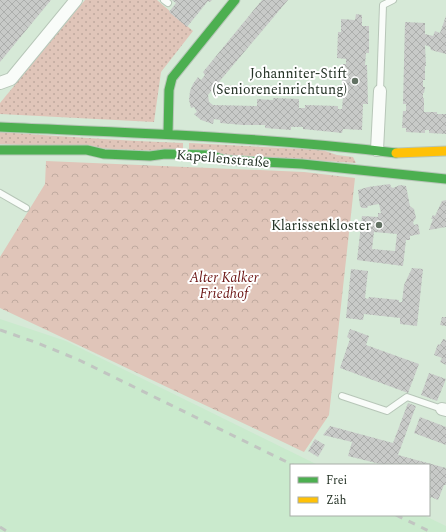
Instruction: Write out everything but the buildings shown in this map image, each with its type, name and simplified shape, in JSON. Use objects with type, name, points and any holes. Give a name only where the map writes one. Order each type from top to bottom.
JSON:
[{"type":"street","points":[[4,82],[11,79],[76,0]]},
{"type":"street","points":[[168,134],[169,90],[172,78],[235,0]]},
{"type":"street","points":[[377,150],[380,91]]},
{"type":"street","name":"Kapellenstraße","points":[[0,127],[168,134],[323,144],[361,152],[377,150],[397,152],[446,151]]},
{"type":"street","name":"Kapellenstraße","points":[[0,150],[28,151],[45,148],[87,150],[104,154],[143,156],[165,154],[210,155],[224,160],[359,167],[446,180]]},
{"type":"lane","points":[[380,91],[383,5],[393,0]]},
{"type":"lane","points":[[0,91],[4,82]]},
{"type":"lane","points":[[0,193],[26,208]]},
{"type":"lane","points":[[342,396],[387,411],[407,397],[444,410]]},
{"type":"shaded area","points":[[0,319],[66,341],[316,464],[290,464],[290,516],[425,516],[446,526],[446,532],[0,532]]},
{"type":"green space","points":[[85,0],[157,0],[193,31],[161,72],[154,122],[0,114],[0,103]]},
{"type":"green space","points":[[0,132],[183,143],[183,152],[0,144]]},
{"type":"green space","points":[[189,143],[322,150],[337,155],[353,157],[356,163],[189,152]]},
{"type":"green space","name":"Alter Kalker Friedhof","points":[[46,161],[304,172],[355,178],[329,415],[304,452],[0,308],[0,257],[45,184]]},
{"type":"railway","points":[[0,330],[35,342],[79,360],[291,464]]},
{"type":"railway","points":[[398,516],[431,532]]},
{"type":"railway","points":[[0,527],[8,532]]},
{"type":"traffic: fast","points":[[168,134],[169,90],[172,78],[235,0]]},
{"type":"traffic: fast","points":[[0,127],[248,139],[396,153]]},
{"type":"traffic: fast","points":[[0,150],[87,150],[104,154],[150,156],[165,154],[210,155],[224,160],[302,164],[446,179]]},
{"type":"traffic: slow","points":[[396,153],[446,151]]},
{"type":"place","name":"Johanniter-Stift (Senioreneinrichtung)","points":[[355,81]]},
{"type":"place","name":"Klarissenkloster","points":[[379,225]]}]
